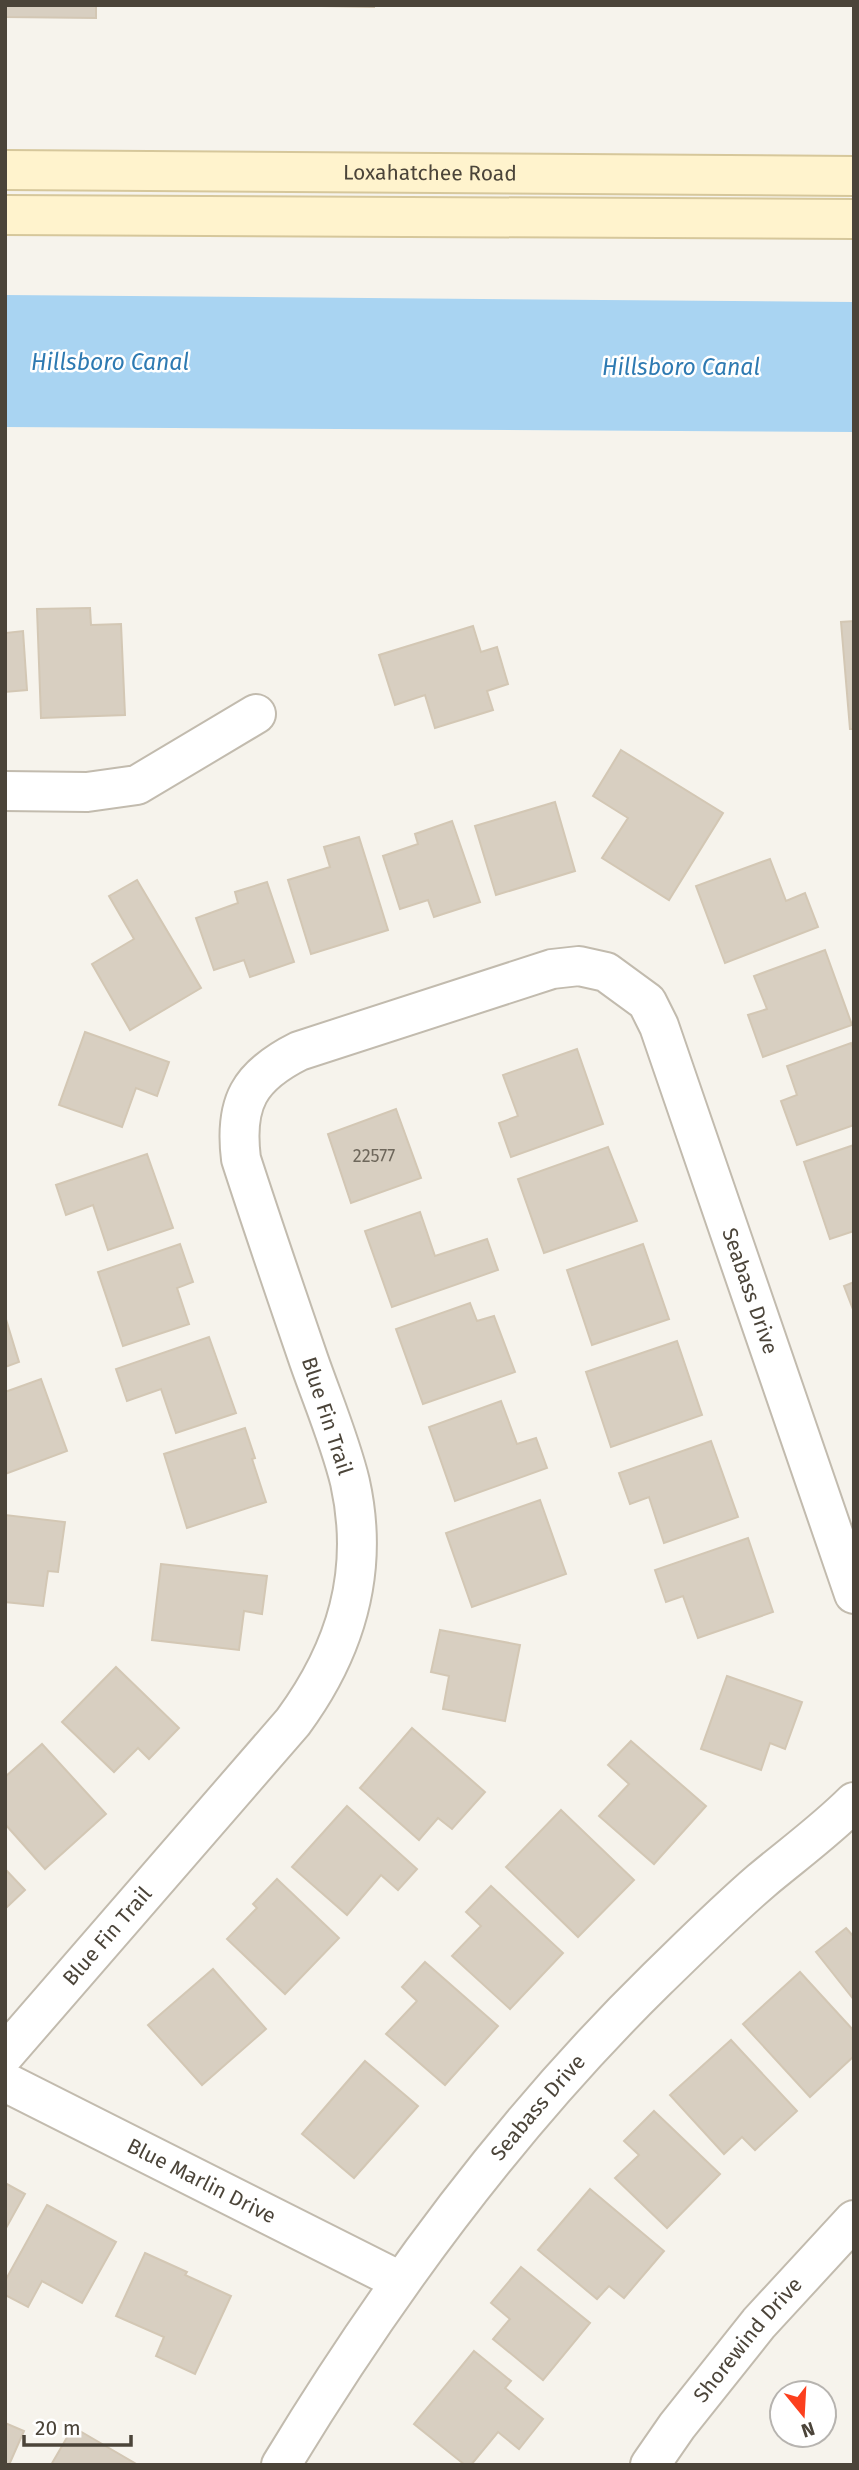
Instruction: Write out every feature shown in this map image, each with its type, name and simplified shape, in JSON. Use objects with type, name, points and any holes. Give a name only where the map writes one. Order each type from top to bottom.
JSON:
[{"type":"main road","name":"Loxahatchee Road","points":[[5,170],[854,176]]},
{"type":"main road","name":"Loxahatchee Road","points":[[5,215],[854,219]]},
{"type":"street","points":[[5,791],[87,792],[137,785],[256,714]]},
{"type":"street","name":"Blue Fin Trail","points":[[5,2054],[293,1722],[326,1672],[345,1628],[352,1599],[357,1539],[355,1510],[349,1480],[241,1159],[237,1132],[243,1106],[255,1082],[275,1063],[299,1051],[552,968],[579,966],[606,972],[636,994]]},
{"type":"street","name":"Seabass Drive","points":[[636,994],[647,1002],[659,1027],[854,1594]]},
{"type":"street","name":"Seabass Drive","points":[[281,2465],[324,2393],[400,2281],[467,2192],[558,2083],[655,1981],[758,1884],[854,1802]]},
{"type":"street","name":"Blue Marlin Drive","points":[[5,2082],[400,2281]]},
{"type":"street","name":"Shorewind Drive","points":[[650,2465],[677,2426],[759,2323],[854,2220]]},
{"type":"water","name":"Hillsboro Canal","points":[[5,295],[854,302],[854,432],[5,427]]},
{"type":"building","points":[[5,5],[96,5],[96,18],[5,17]]},
{"type":"building","points":[[267,5],[374,5],[374,7]]},
{"type":"building","points":[[90,608],[91,625],[121,624],[125,715],[41,718],[37,609]]},
{"type":"building","points":[[854,621],[854,729],[850,729],[841,622]]},
{"type":"building","points":[[473,626],[481,652],[497,647],[508,684],[487,691],[493,710],[435,728],[425,695],[395,705],[379,655]]},
{"type":"building","points":[[5,627],[6,633],[23,631],[27,690],[5,692]]},
{"type":"building","points":[[621,750],[723,813],[669,900],[602,858],[628,818],[593,796]]},
{"type":"building","points":[[555,802],[575,871],[496,895],[475,826]]},
{"type":"building","points":[[452,821],[480,902],[434,917],[428,900],[400,909],[383,856],[418,844],[415,834]]},
{"type":"building","points":[[359,837],[388,930],[311,954],[288,880],[330,867],[324,847]]},
{"type":"building","points":[[770,859],[786,901],[805,893],[818,927],[725,963],[696,886]]},
{"type":"building","points":[[137,880],[201,988],[130,1030],[92,964],[134,939],[109,896]]},
{"type":"building","points":[[267,882],[294,962],[250,977],[244,960],[214,970],[196,918],[238,903],[235,892]]},
{"type":"building","points":[[825,950],[852,1025],[763,1057],[748,1015],[767,1009],[754,976]]},
{"type":"building","points":[[85,1032],[169,1062],[157,1096],[136,1088],[122,1127],[59,1105]]},
{"type":"building","points":[[851,1043],[854,1052],[854,1125],[797,1145],[781,1101],[797,1095],[787,1066]]},
{"type":"building","points":[[577,1049],[603,1124],[511,1157],[499,1123],[518,1116],[503,1075]]},
{"type":"building","points":[[396,1109],[421,1178],[351,1203],[328,1134]]},
{"type":"building","points":[[854,1145],[854,1231],[830,1239],[804,1162]]},
{"type":"building","points":[[608,1147],[637,1221],[544,1253],[518,1179]]},
{"type":"building","points":[[147,1154],[173,1228],[108,1250],[93,1205],[66,1215],[56,1185]]},
{"type":"building","points":[[420,1212],[435,1256],[487,1239],[498,1270],[392,1307],[365,1231]]},
{"type":"building","points":[[180,1244],[193,1282],[177,1288],[189,1324],[123,1346],[98,1272]]},
{"type":"building","points":[[643,1244],[669,1319],[592,1345],[567,1270]]},
{"type":"building","points":[[854,1282],[854,1312],[844,1286]]},
{"type":"building","points":[[470,1303],[477,1321],[494,1316],[515,1372],[423,1404],[396,1329]]},
{"type":"building","points":[[5,1316],[19,1362],[5,1367]]},
{"type":"building","points":[[209,1337],[236,1413],[176,1433],[161,1389],[127,1401],[116,1369]]},
{"type":"building","points":[[677,1341],[702,1415],[611,1447],[586,1372]]},
{"type":"building","points":[[41,1379],[67,1451],[5,1474],[5,1392]]},
{"type":"building","points":[[501,1401],[517,1444],[536,1438],[547,1468],[455,1501],[429,1427]]},
{"type":"building","points":[[245,1428],[266,1502],[187,1528],[164,1454]]},
{"type":"building","points":[[711,1441],[738,1517],[664,1543],[649,1497],[630,1504],[619,1473]]},
{"type":"building","points":[[540,1500],[566,1574],[472,1607],[446,1533]]},
{"type":"building","points":[[5,1515],[65,1522],[58,1572],[48,1571],[43,1606],[5,1602]]},
{"type":"building","points":[[748,1538],[773,1612],[698,1638],[683,1596],[666,1602],[655,1570]]},
{"type":"building","points":[[161,1564],[267,1576],[262,1614],[244,1611],[239,1650],[152,1640]]},
{"type":"building","points":[[440,1630],[520,1645],[505,1721],[443,1709],[449,1676],[431,1672]]},
{"type":"building","points":[[116,1667],[179,1728],[149,1759],[138,1748],[114,1772],[62,1722]]},
{"type":"building","points":[[727,1676],[802,1702],[785,1749],[770,1743],[761,1770],[701,1749]]},
{"type":"building","points":[[412,1728],[485,1792],[452,1829],[438,1818],[419,1840],[360,1788]]},
{"type":"building","points":[[631,1741],[706,1806],[654,1864],[599,1816],[629,1784],[608,1765]]},
{"type":"building","points":[[42,1744],[106,1814],[45,1869],[5,1824],[5,1777]]},
{"type":"building","points":[[347,1806],[417,1869],[398,1890],[381,1875],[347,1915],[292,1867]]},
{"type":"building","points":[[561,1810],[634,1880],[578,1937],[506,1867]]},
{"type":"building","points":[[5,1869],[25,1890],[5,1909]]},
{"type":"building","points":[[277,1879],[339,1938],[285,1994],[227,1939],[257,1908],[253,1904]]},
{"type":"building","points":[[491,1886],[563,1953],[510,2009],[452,1956],[481,1926],[466,1912]]},
{"type":"building","points":[[846,1928],[854,1937],[854,2000],[816,1952]]},
{"type":"building","points":[[425,1962],[498,2026],[445,2085],[386,2034],[417,2001],[402,1987]]},
{"type":"building","points":[[213,1969],[266,2029],[202,2085],[148,2025]]},
{"type":"building","points":[[800,1972],[854,2031],[854,2056],[810,2097],[743,2024]]},
{"type":"building","points":[[731,2040],[797,2111],[755,2150],[742,2137],[724,2154],[670,2095]]},
{"type":"building","points":[[365,2061],[418,2106],[354,2178],[302,2134]]},
{"type":"building","points":[[654,2111],[720,2174],[667,2228],[615,2178],[639,2155],[624,2141]]},
{"type":"building","points":[[5,2183],[25,2194],[5,2230]]},
{"type":"building","points":[[590,2189],[664,2251],[624,2298],[609,2286],[597,2299],[538,2250]]},
{"type":"building","points":[[47,2205],[116,2242],[82,2303],[42,2281],[28,2307],[5,2295],[5,2281]]},
{"type":"building","points":[[145,2253],[231,2296],[195,2374],[156,2356],[164,2337],[116,2316]]},
{"type":"building","points":[[521,2267],[590,2323],[543,2380],[493,2339],[510,2319],[491,2303]]},
{"type":"building","points":[[474,2351],[511,2381],[505,2388],[543,2419],[519,2449],[498,2432],[471,2465],[465,2465],[414,2424]]},
{"type":"building","points":[[5,2423],[24,2431],[9,2465],[5,2465]]},
{"type":"building","points":[[73,2427],[138,2465],[51,2465]]}]
